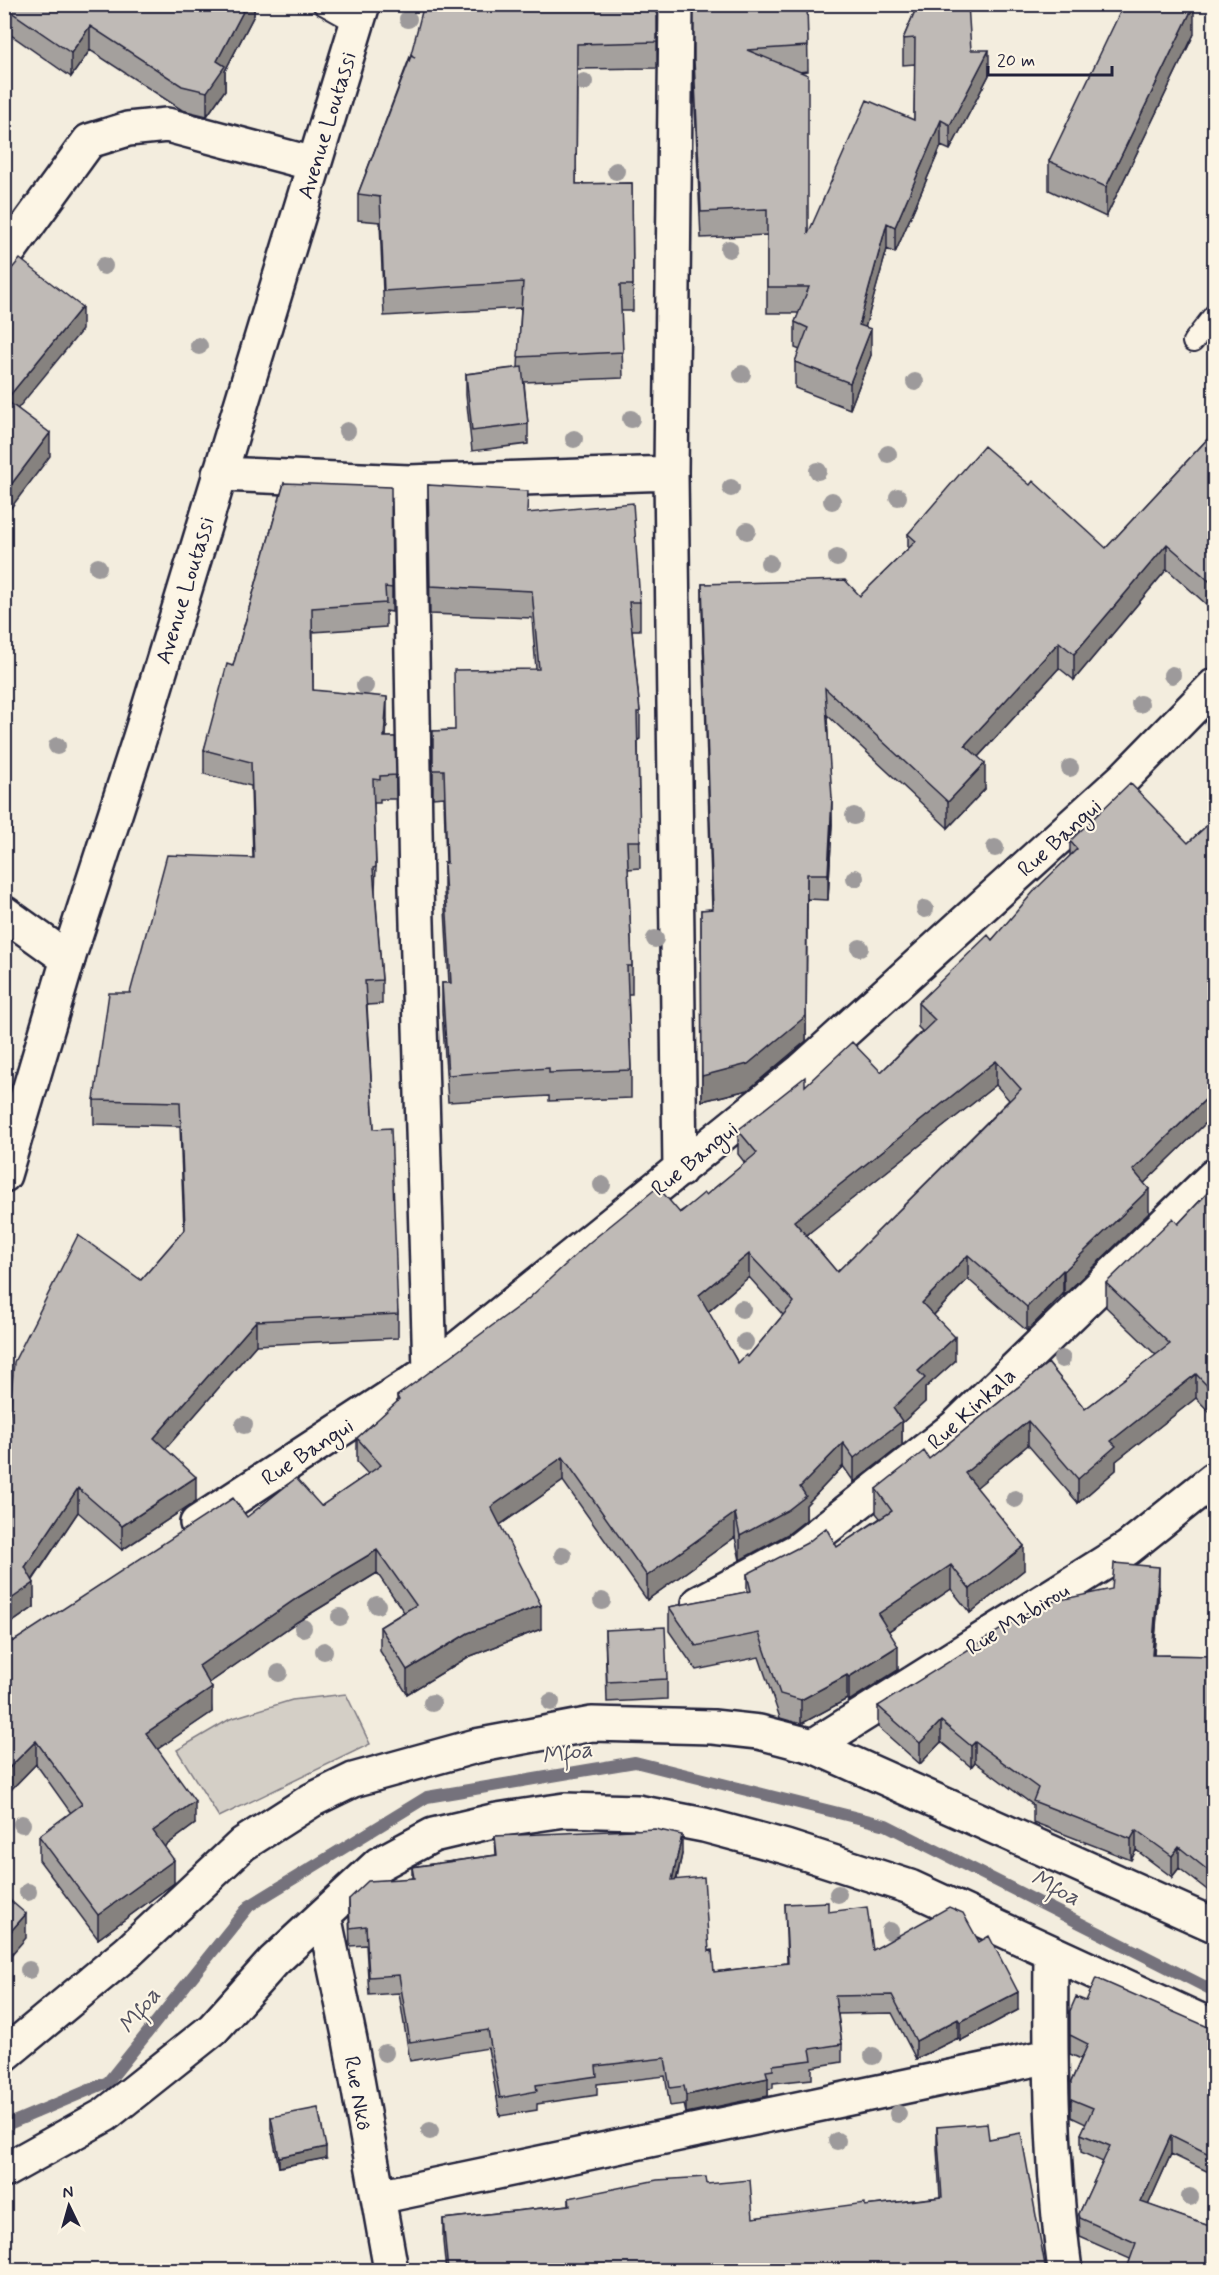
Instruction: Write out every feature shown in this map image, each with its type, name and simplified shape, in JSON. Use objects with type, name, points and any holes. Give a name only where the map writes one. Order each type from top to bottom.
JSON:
[{"type":"street","points":[[676,4],[671,473],[680,1170]]},
{"type":"street","name":"Avenue Loutassi","points":[[4,1175],[68,959],[140,737],[360,14]]},
{"type":"street","points":[[4,258],[90,141],[128,129],[167,125],[314,164]]},
{"type":"street","points":[[219,474],[409,483],[671,473]]},
{"type":"street","points":[[409,483],[416,876],[430,1371]]},
{"type":"street","name":"Rue Bangui","points":[[173,1539],[430,1371],[680,1170],[802,1070],[1124,778],[1215,686]]},
{"type":"street","points":[[4,913],[68,959]]},
{"type":"street","name":"Rue Kinkala","points":[[699,1603],[798,1550],[955,1426],[1215,1176]]},
{"type":"street","name":"Rue Mabirou","points":[[813,1746],[1128,1548],[1215,1479]]},
{"type":"street","points":[[4,2055],[128,1952],[243,1844],[312,1800],[353,1780],[476,1746],[592,1724],[713,1727],[759,1732],[813,1746],[1215,1925]]},
{"type":"street","points":[[4,2171],[105,2115],[213,2029],[274,1961],[379,1864],[433,1835],[497,1820],[565,1810],[637,1812],[786,1846],[910,1887],[1215,2027]]},
{"type":"street","name":"Rue Nkô","points":[[324,1915],[391,2271]]},
{"type":"street","points":[[1051,1953],[1050,2056],[1058,2220],[1065,2271]]},
{"type":"street","points":[[378,2197],[1050,2056]]},
{"type":"lane","points":[[323,4],[360,14]]},
{"type":"lane","points":[[1193,342],[1215,315]]},
{"type":"shaded area","points":[[346,1694],[370,1744],[219,1817],[177,1750],[230,1719],[292,1700]]},
{"type":"building","points":[[4,4],[247,4],[217,61],[225,66],[207,92],[182,86],[90,26],[71,53],[4,7]]},
{"type":"building","points":[[424,4],[657,4],[657,42],[577,44],[576,184],[632,183],[633,285],[620,285],[623,352],[518,357],[523,282],[384,291],[380,197],[358,194],[411,56],[415,58],[411,54]]},
{"type":"building","points":[[694,4],[807,4],[808,46],[747,50],[808,75],[808,234],[867,100],[914,120],[915,38],[903,39],[918,4],[968,4],[971,50],[989,50],[950,125],[941,120],[895,227],[887,223],[859,325],[871,329],[850,383],[795,362],[808,328],[795,322],[809,287],[767,287],[767,209],[701,212],[694,60]]},
{"type":"building","points":[[1124,4],[1194,5],[1106,187],[1049,161]]},
{"type":"building","points":[[20,259],[82,307],[6,400],[50,433],[4,494],[4,278]]},
{"type":"building","points":[[522,367],[528,424],[472,431],[466,374]]},
{"type":"building","points":[[1215,431],[1215,586],[1167,544],[1074,654],[1059,642],[965,745],[985,763],[948,802],[825,688],[832,798],[828,874],[807,874],[806,1016],[748,1064],[702,1076],[701,910],[713,909],[702,584],[845,580],[860,596],[916,541],[908,534],[984,446],[1030,485],[1033,481],[1106,548]]},
{"type":"building","points":[[284,483],[391,487],[392,588],[385,587],[386,603],[312,608],[313,690],[387,697],[384,737],[395,737],[396,775],[380,776],[380,780],[373,779],[376,867],[373,868],[382,980],[365,981],[374,1129],[391,1128],[398,1314],[256,1321],[154,1438],[196,1477],[122,1526],[78,1488],[25,1567],[34,1583],[4,1604],[4,1445],[7,1442],[14,1362],[78,1235],[141,1280],[185,1229],[180,1102],[94,1100],[109,993],[130,993],[167,855],[254,858],[251,762],[204,750],[227,664],[233,666]]},
{"type":"building","points":[[428,485],[528,491],[527,513],[633,503],[640,602],[629,602],[640,712],[637,712],[640,841],[627,841],[632,966],[627,966],[631,1070],[549,1073],[549,1068],[448,1075],[442,983],[451,983],[444,863],[447,863],[444,770],[433,770],[433,731],[455,730],[454,670],[539,669],[532,591],[430,586]]},
{"type":"building","points":[[1130,783],[1188,843],[1215,818],[1215,1098],[1213,1099],[1210,1095],[1133,1170],[1149,1189],[1027,1307],[968,1255],[922,1303],[955,1337],[918,1371],[925,1378],[893,1408],[902,1421],[854,1458],[843,1443],[800,1487],[806,1496],[788,1510],[740,1536],[735,1513],[647,1576],[563,1457],[491,1507],[541,1605],[468,1633],[407,1670],[380,1627],[416,1605],[377,1550],[297,1598],[199,1666],[212,1688],[146,1733],[195,1801],[153,1831],[174,1860],[98,1915],[39,1836],[82,1804],[36,1741],[4,1773],[4,1644],[14,1641],[233,1498],[247,1517],[296,1478],[321,1506],[381,1465],[357,1438],[399,1400],[397,1396],[527,1300],[590,1242],[658,1187],[680,1213],[704,1193],[706,1195],[757,1153],[738,1130],[805,1077],[805,1086],[852,1042],[881,1072],[935,1020],[918,1003],[988,935],[992,940],[1035,890],[1077,849],[1070,841]],"holes":[[[996,1061],[1021,1089],[837,1272],[794,1221]],[[749,1254],[794,1302],[748,1357],[746,1355],[738,1363],[699,1295]]]},
{"type":"building","points":[[4,804],[11,809],[4,819]]},
{"type":"building","points":[[1215,1185],[1215,1394],[1196,1374],[1111,1441],[1116,1446],[1078,1479],[1028,1421],[965,1473],[1024,1546],[970,1589],[951,1565],[878,1614],[898,1646],[849,1677],[847,1675],[801,1700],[780,1694],[759,1633],[696,1646],[669,1607],[751,1591],[747,1574],[807,1543],[826,1528],[837,1547],[892,1511],[876,1489],[924,1451],[929,1459],[1048,1363],[1085,1409],[1170,1344],[1106,1283],[1173,1218],[1178,1224]]},
{"type":"building","points":[[1114,1563],[1159,1567],[1152,1655],[1215,1656],[1215,1876],[1179,1847],[1172,1856],[1136,1830],[1131,1839],[1033,1801],[1038,1788],[975,1742],[971,1746],[941,1721],[920,1743],[878,1706],[1041,1604],[1112,1589]]},
{"type":"building","points":[[665,1627],[667,1679],[607,1682],[605,1630]]},
{"type":"building","points":[[655,1829],[682,1835],[672,1880],[704,1877],[709,1951],[712,1950],[714,1972],[788,1963],[785,1904],[828,1902],[828,1912],[867,1907],[873,1950],[949,1907],[963,1913],[979,1942],[989,1936],[1018,1992],[960,2022],[958,2019],[916,2041],[892,1995],[835,1996],[842,2044],[810,2049],[812,2060],[773,2065],[773,2070],[766,2071],[768,2078],[686,2095],[684,2086],[670,2088],[665,2058],[596,2066],[597,2076],[536,2085],[537,2091],[500,2098],[488,2030],[410,2042],[399,1975],[369,1977],[366,1926],[350,1928],[349,1899],[368,1881],[414,1878],[412,1867],[497,1855],[495,1836]]},
{"type":"building","points":[[4,1895],[26,1914],[4,1939]]},
{"type":"building","points":[[1096,1978],[1215,2030],[1215,2157],[1171,2135],[1141,2202],[1215,2228],[1215,2271],[1126,2271],[1136,2243],[1080,2218],[1079,2214],[1110,2146],[1081,2134],[1093,2108],[1071,2099],[1071,2082],[1088,2044],[1070,2035],[1070,2011],[1076,1997],[1086,2001]]},
{"type":"building","points":[[318,2108],[326,2147],[279,2157],[271,2117]]},
{"type":"building","points":[[987,2123],[989,2139],[1021,2133],[1046,2271],[448,2271],[443,2219],[570,2205],[569,2198],[657,2180],[706,2177],[707,2184],[750,2180],[753,2218],[865,2203],[865,2206],[942,2197],[937,2127]]},
{"type":"waterway","name":"Mfoa","points":[[4,2126],[108,2082],[249,1906],[427,1797],[635,1762],[886,1825],[1214,1991]]}]
